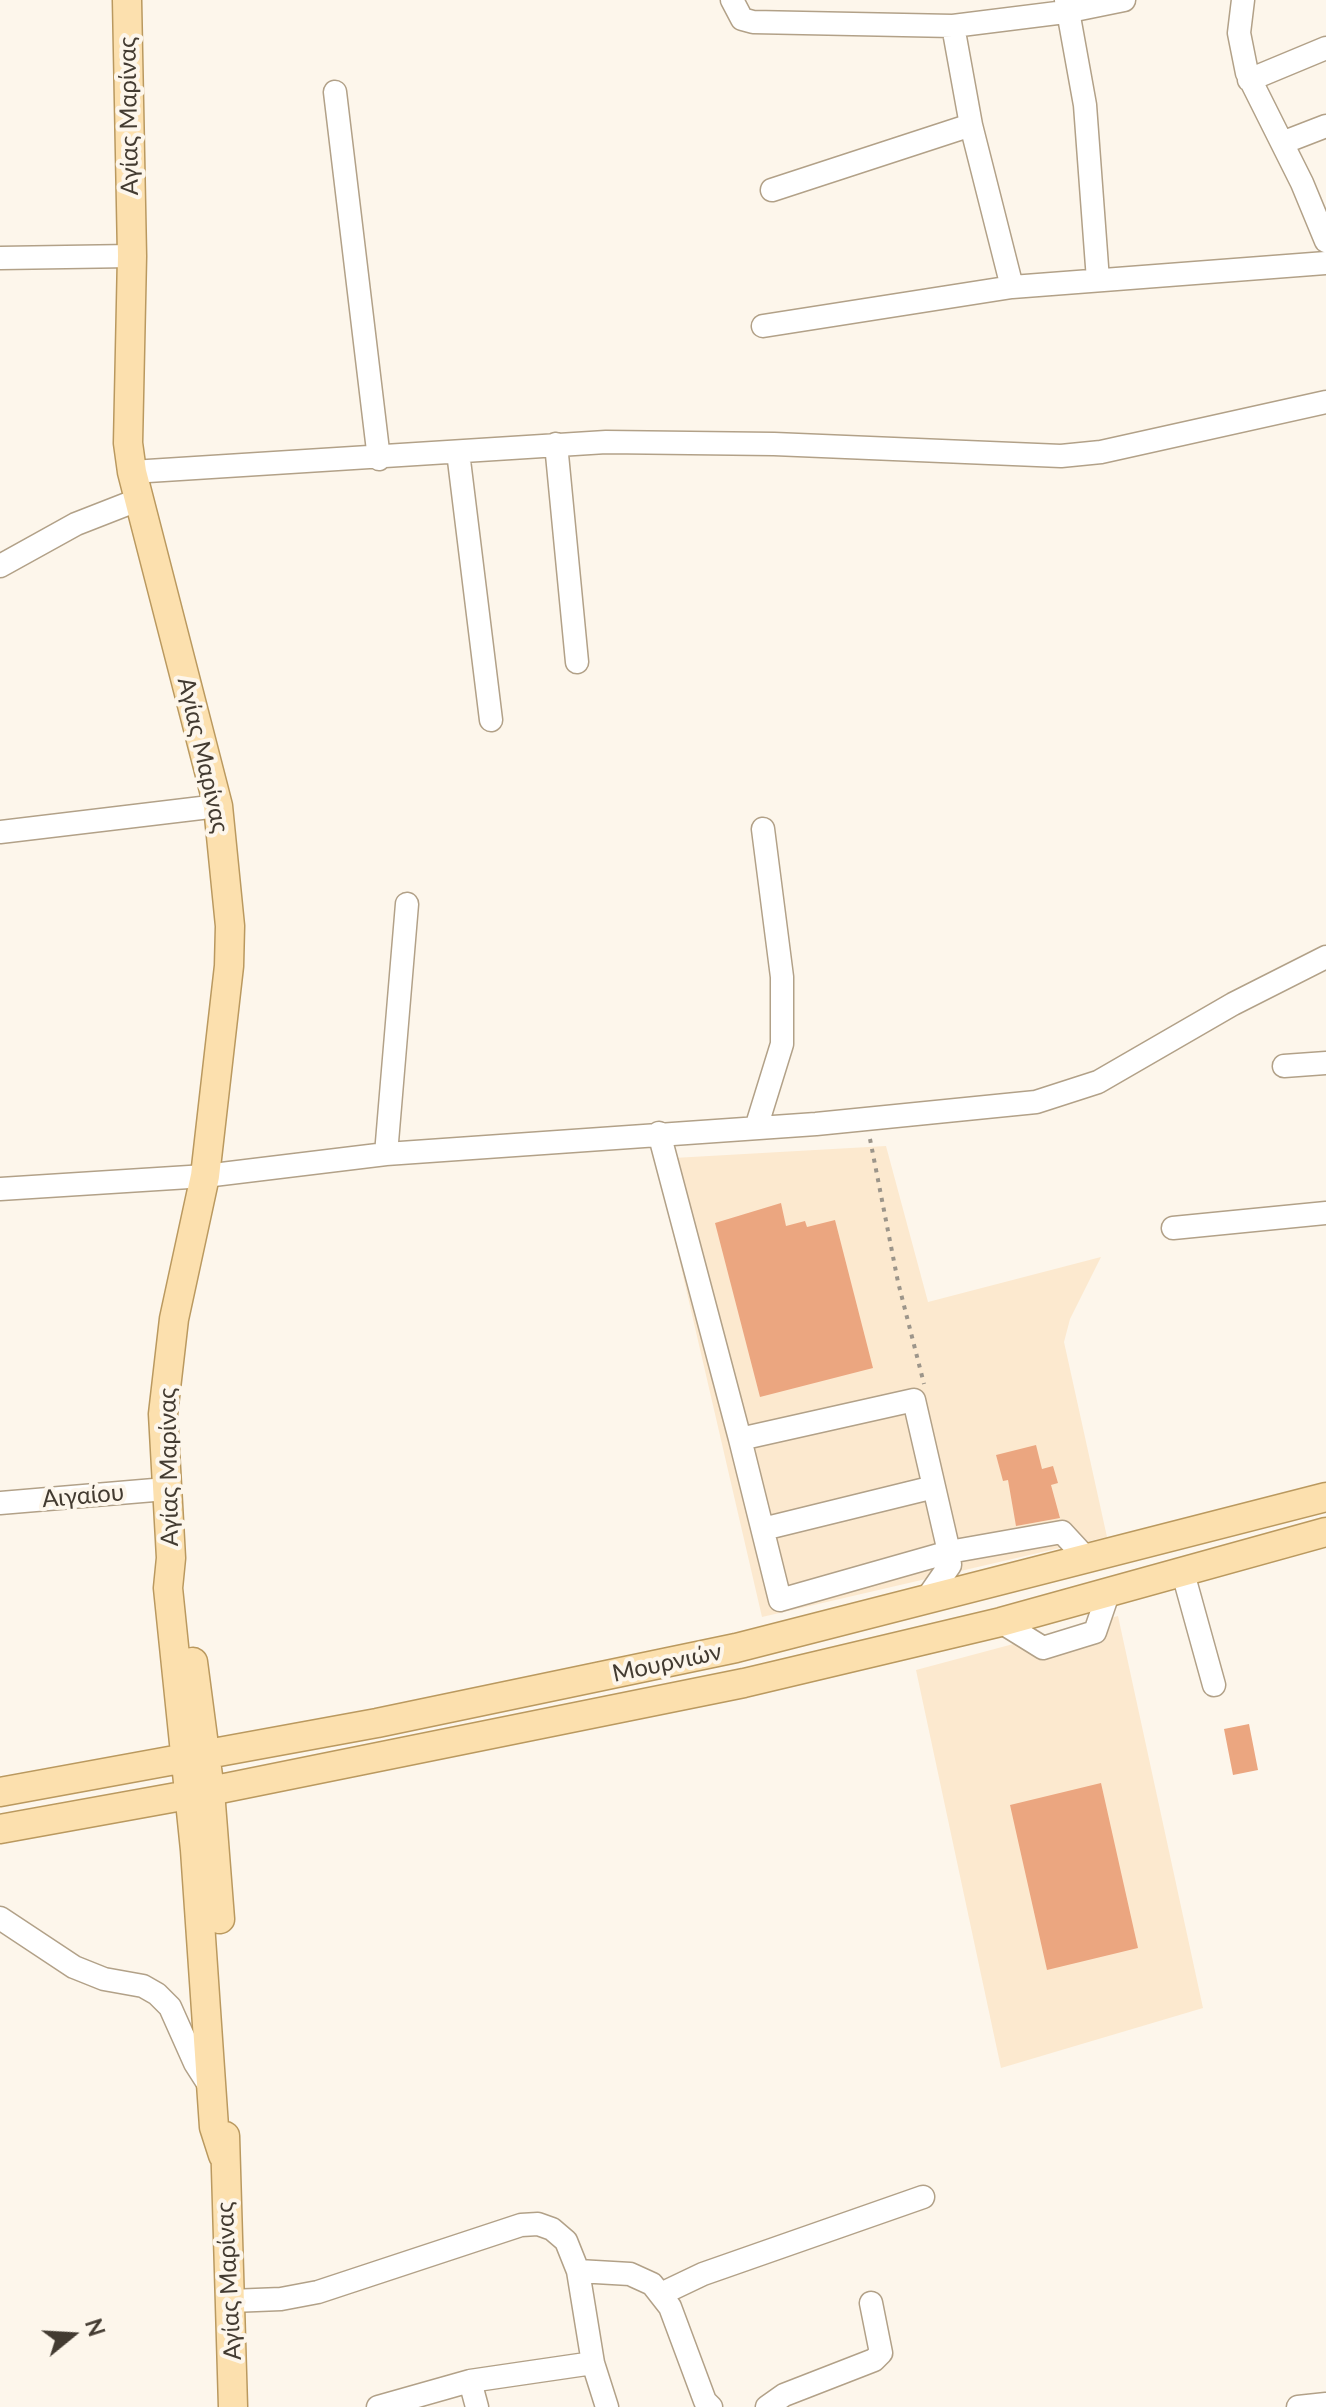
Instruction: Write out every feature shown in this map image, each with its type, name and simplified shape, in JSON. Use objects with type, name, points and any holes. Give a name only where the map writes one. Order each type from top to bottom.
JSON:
[{"type":"main road","name":"Αγίας Μαρίνας","points":[[127,0],[132,256],[127,412],[132,472],[218,806],[230,926],[229,966],[205,1176],[174,1319],[163,1414],[171,1558],[168,1588],[188,1693],[200,1792],[226,2126],[223,2155],[233,2407]]},
{"type":"main road","name":"Μουρνιών","points":[[0,1792],[262,1745],[617,1674],[925,1601],[1326,1497]]},
{"type":"main road","name":"Μουρνιών","points":[[0,1829],[744,1683],[1001,1622],[1326,1532]]},
{"type":"main road","points":[[124,1770],[168,1736],[188,1693],[226,1730],[262,1745]]},
{"type":"main road","points":[[136,1802],[158,1807],[173,1816],[205,1847],[232,1804],[245,1791],[267,1779]]},
{"type":"main road","name":"Αγίας Μαρίνας","points":[[205,1847],[211,2088],[214,2127],[223,2155]]},
{"type":"street","points":[[732,0],[742,19],[753,22],[822,11],[953,26],[1066,6],[1124,0]]},
{"type":"street","points":[[1243,0],[1239,33],[1249,80],[1282,143],[1326,241]]},
{"type":"street","points":[[1066,6],[1085,105],[1098,280]]},
{"type":"street","points":[[953,26],[971,125],[1012,287]]},
{"type":"street","points":[[1249,80],[1326,48]]},
{"type":"street","points":[[335,92],[379,459]]},
{"type":"street","points":[[772,190],[971,125]]},
{"type":"street","points":[[1282,143],[1326,126]]},
{"type":"street","points":[[0,258],[132,256]]},
{"type":"street","points":[[763,326],[1012,287],[1326,263]]},
{"type":"street","points":[[132,472],[379,459],[556,444],[774,444],[1061,456],[1101,452],[1326,402]]},
{"type":"street","points":[[556,444],[577,662]]},
{"type":"street","points":[[458,452],[491,720]]},
{"type":"street","points":[[0,566],[76,524],[140,499]]},
{"type":"street","points":[[0,832],[218,806]]},
{"type":"street","points":[[756,1128],[782,1044],[782,977],[763,829]]},
{"type":"street","points":[[386,1154],[407,904]]},
{"type":"street","points":[[0,1189],[205,1176],[386,1154],[867,1120],[1036,1102],[1067,1095],[1098,1082],[1233,1004],[1326,957]]},
{"type":"street","points":[[1284,1066],[1326,1063]]},
{"type":"street","points":[[659,1133],[780,1600],[949,1552],[1062,1532],[1086,1558]]},
{"type":"street","points":[[1173,1228],[1326,1213]]},
{"type":"street","points":[[740,1439],[914,1400],[950,1565],[925,1601]]},
{"type":"street","points":[[763,1529],[934,1487]]},
{"type":"street","name":"Αιγαίου","points":[[0,1503],[166,1489]]},
{"type":"street","points":[[1183,1573],[1214,1685]]},
{"type":"street","points":[[1001,1622],[1043,1648],[1095,1632],[1108,1594]]},
{"type":"street","points":[[0,1918],[74,1967],[104,1979],[143,1986],[157,1994],[170,2007],[195,2063],[211,2088]]},
{"type":"street","points":[[661,2294],[703,2274],[923,2197]]},
{"type":"street","points":[[231,2301],[281,2299],[318,2292],[521,2225],[538,2224],[552,2229],[566,2241],[578,2271],[593,2363],[607,2407]]},
{"type":"street","points":[[578,2271],[630,2274],[652,2284],[670,2307],[705,2401],[711,2407]]},
{"type":"street","points":[[767,2407],[784,2395],[874,2360],[881,2353],[871,2303]]},
{"type":"street","points":[[378,2407],[470,2381],[593,2363]]},
{"type":"street","points":[[470,2381],[477,2407]]},
{"type":"street","points":[[1298,2407],[1326,2404]]},
{"type":"path","points":[[867,1120],[898,1282],[924,1384],[914,1400]]},
{"type":"shaded area","points":[[886,1146],[928,1302],[1101,1257],[1070,1319],[1064,1342],[1107,1537],[762,1617],[656,1159]]},
{"type":"shaded area","points":[[1118,1616],[1203,2008],[1001,2068],[916,1670]]},
{"type":"building","points":[[781,1203],[786,1226],[805,1221],[807,1227],[835,1220],[873,1368],[760,1397],[715,1223]]},
{"type":"building","points":[[1036,1445],[1042,1469],[1053,1466],[1058,1483],[1051,1485],[1060,1518],[1016,1526],[1008,1480],[1003,1481],[996,1455]]},
{"type":"building","points":[[1249,1724],[1258,1770],[1233,1775],[1224,1729]]},
{"type":"building","points":[[1101,1783],[1138,1948],[1047,1970],[1010,1805]]}]
